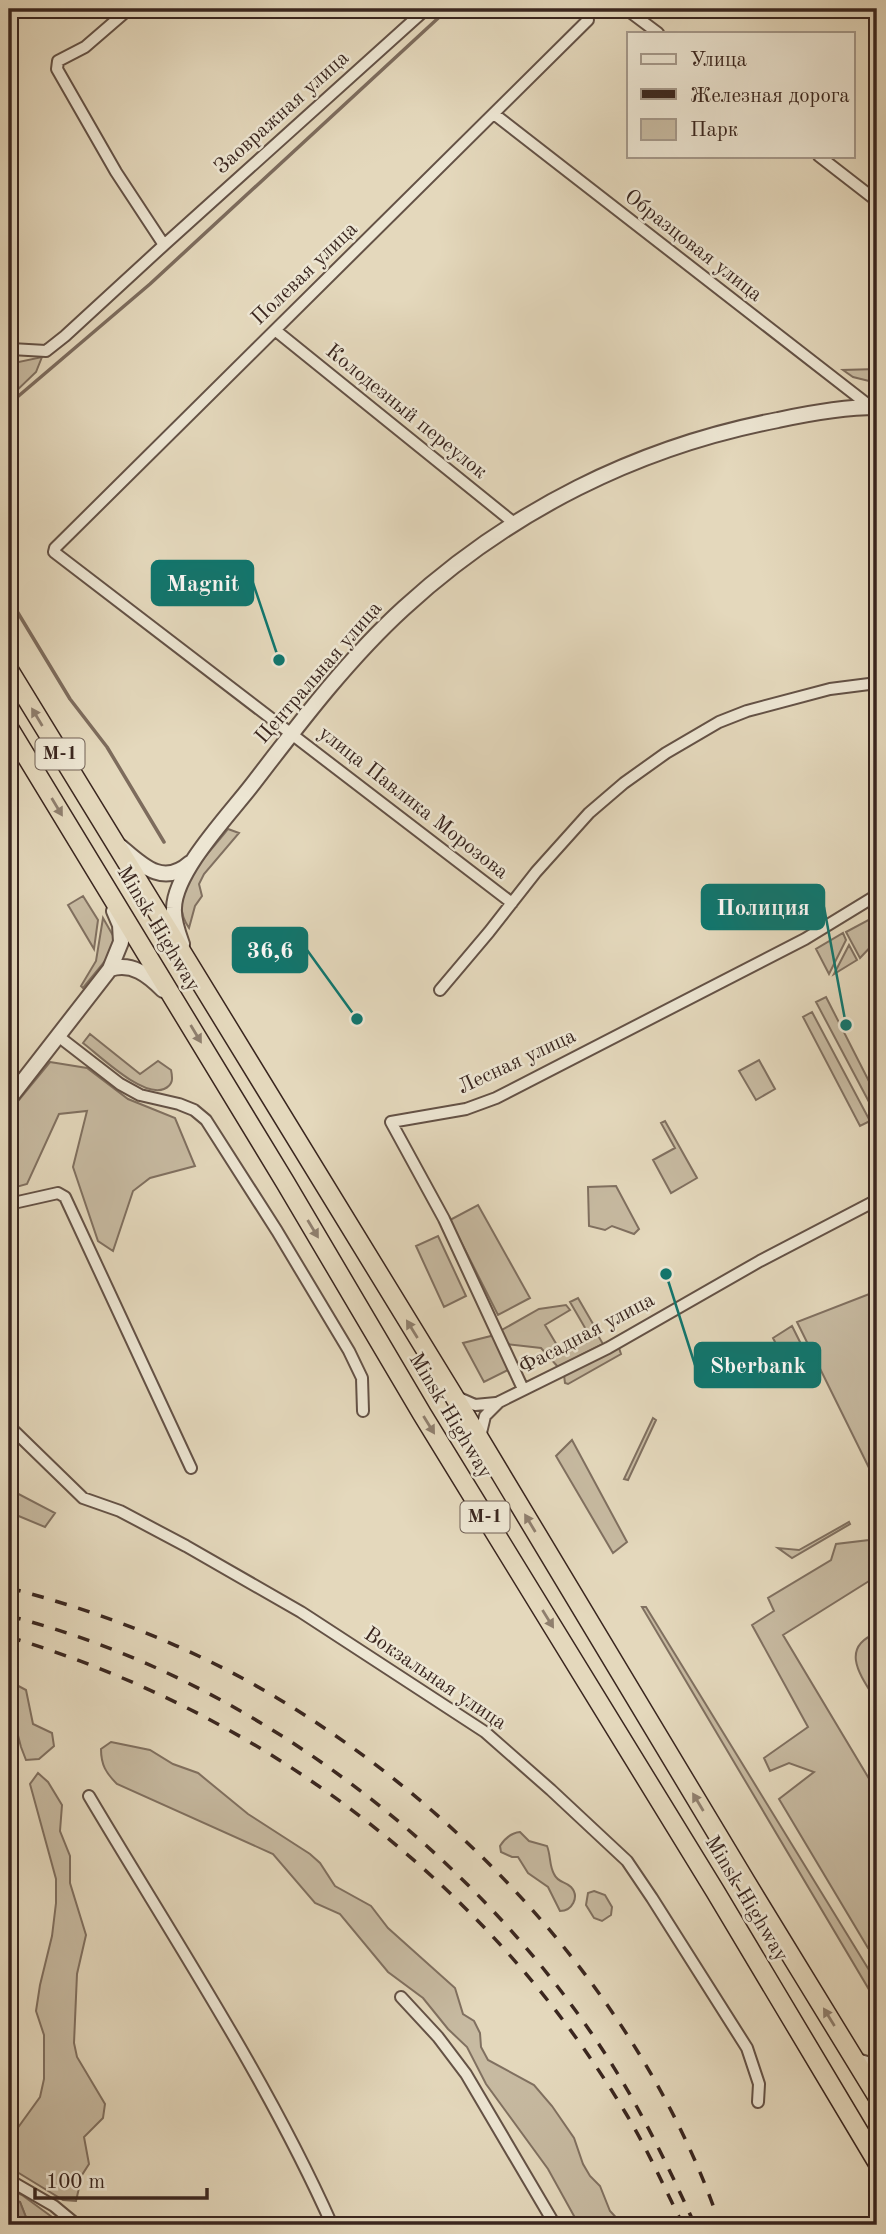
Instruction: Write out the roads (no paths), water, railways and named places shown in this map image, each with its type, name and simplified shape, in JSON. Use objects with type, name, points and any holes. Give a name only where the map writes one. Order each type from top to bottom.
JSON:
[{"type":"highway","name":"Minsk Highway","points":[[9,670],[452,1393],[877,2096]]},
{"type":"highway","name":"Minsk Highway","points":[[9,728],[877,2162]]},
{"type":"street","points":[[129,9],[85,47],[58,61],[57,69],[116,172],[164,245]]},
{"type":"street","name":"Заовражная улица","points":[[9,345],[11,349],[46,351],[65,336],[426,9]]},
{"type":"street","points":[[626,9],[657,32]]},
{"type":"street","name":"Полевая улица","points":[[57,556],[55,548],[588,20]]},
{"type":"street","name":"Образцовая улица","points":[[494,114],[874,407]]},
{"type":"street","points":[[821,158],[877,201]]},
{"type":"street","name":"Колодезный переулок","points":[[275,330],[513,523]]},
{"type":"street","name":"Центральная улица","points":[[188,966],[173,911],[176,891],[194,860],[292,733],[371,640],[404,608],[461,561],[513,523],[616,469],[684,442],[745,426],[817,412],[874,407]]},
{"type":"street","name":"улица Павлика Морозова","points":[[57,556],[512,903]]},
{"type":"street","points":[[440,990],[536,872],[589,813],[666,752],[719,722],[747,711],[830,689],[877,683]]},
{"type":"street","points":[[111,838],[157,874],[172,874],[194,860]]},
{"type":"street","points":[[9,1099],[110,969],[121,942],[120,925],[96,871]]},
{"type":"street","name":"Лесная улица","points":[[523,1389],[443,1218],[391,1122],[466,1109],[496,1098],[793,945],[877,895]]},
{"type":"street","points":[[110,969],[119,966],[143,972],[178,1006]]},
{"type":"street","points":[[58,1036],[120,1084],[140,1095],[194,1110],[206,1120],[278,1231],[349,1351],[362,1378],[363,1411]]},
{"type":"street","points":[[9,1204],[58,1193],[65,1197],[191,1468]]},
{"type":"street","name":"Фасадная улица","points":[[480,1440],[482,1421],[499,1402],[608,1348],[760,1261],[877,1200]]},
{"type":"street","name":"Фасадная улица","points":[[452,1393],[475,1405],[499,1402]]},
{"type":"street","name":"Вокзальная улица","points":[[9,1426],[83,1498],[120,1511],[301,1612],[485,1732],[551,1790],[627,1861],[652,1898],[747,2048],[759,2084],[758,2102]]},
{"type":"street","points":[[89,1796],[243,2054],[332,2225]]},
{"type":"street","points":[[401,1997],[438,2037],[466,2074],[555,2225]]},
{"type":"street","points":[[854,2058],[877,2065]]},
{"type":"street","points":[[9,2180],[54,2206],[77,2225]]},
{"type":"waterway","points":[[9,397],[15,399],[150,284],[448,9]]},
{"type":"waterway","points":[[9,598],[70,699],[107,747],[164,842]]},
{"type":"railway","points":[[9,1588],[113,1620],[213,1663],[277,1698],[349,1745],[418,1799],[484,1859],[544,1924],[599,1993],[647,2067],[688,2145],[720,2225]]},
{"type":"railway","points":[[9,1616],[97,1644],[183,1681],[266,1726],[346,1780],[420,1840],[488,1906],[550,1977],[604,2052],[641,2115],[695,2225]]},
{"type":"railway","points":[[9,1637],[103,1670],[194,1711],[280,1760],[361,1817],[437,1881],[507,1952],[569,2029],[625,2112],[683,2225]]},
{"type":"place","name":"Magnit","points":[[279,660]]},
{"type":"place","name":"36,6","points":[[357,1019]]},
{"type":"place","name":"Полиция","points":[[846,1025]]},
{"type":"place","name":"Sberbank","points":[[666,1274]]}]
